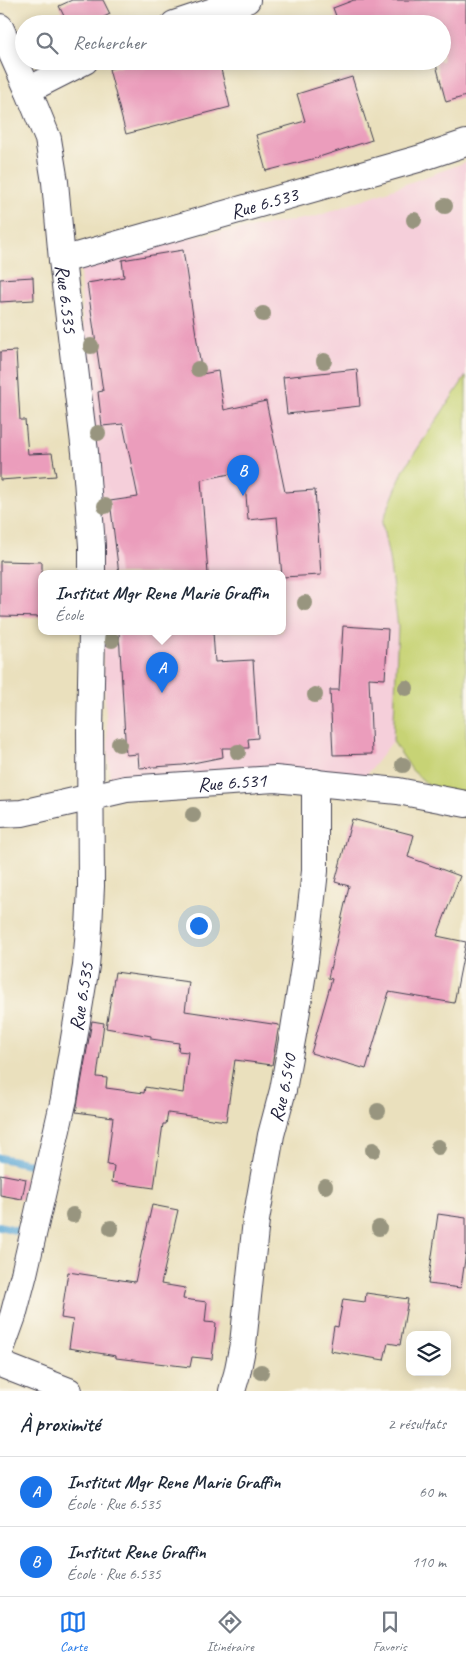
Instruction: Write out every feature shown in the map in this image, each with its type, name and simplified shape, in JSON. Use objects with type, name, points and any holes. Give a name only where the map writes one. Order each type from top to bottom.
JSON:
[{"type":"street","points":[[197,15],[231,2]]},
{"type":"street","name":"Rue 6.535","points":[[0,27],[15,61]]},
{"type":"street","name":"Rue 6.535","points":[[19,70],[48,139],[55,182],[62,260],[85,452],[92,570]]},
{"type":"street","points":[[28,90],[67,70]]},
{"type":"street","name":"Rue 6.533","points":[[62,260],[381,170],[466,143]]},
{"type":"street","name":"Rue 6.535","points":[[0,1352],[13,1316],[24,1274],[64,1099],[86,966],[90,928],[92,635]]},
{"type":"street","name":"Rue 6.531","points":[[0,814],[22,812],[126,789],[275,779],[398,791],[466,804]]},
{"type":"street","name":"Rue 6.540","points":[[232,1391],[243,1344],[256,1220],[271,1135],[283,1090],[293,1038],[305,960],[315,871],[315,782]]},
{"type":"street","points":[[0,1364],[69,1391]]},
{"type":"shaded area","points":[[466,162],[466,376],[404,469],[382,523],[389,558],[398,627],[393,741],[357,787],[110,783],[101,635],[286,635],[286,570],[98,570],[79,255],[315,217]]},
{"type":"green space","points":[[466,376],[466,820],[412,770],[393,741],[398,627],[389,558],[382,523],[404,469]]},
{"type":"building","points":[[72,0],[103,0],[110,14],[64,15],[59,6]]},
{"type":"building","points":[[354,0],[466,0],[466,96],[446,102],[437,70],[451,70],[451,15],[336,15],[333,8]]},
{"type":"building","points":[[109,70],[221,70],[230,107],[126,134]]},
{"type":"building","points":[[352,77],[372,140],[316,158],[266,171],[256,135],[305,121],[297,94]]},
{"type":"building","points":[[183,250],[202,374],[218,371],[224,410],[266,401],[285,492],[315,490],[321,575],[286,577],[286,570],[281,570],[277,517],[248,520],[244,471],[201,480],[208,570],[119,570],[110,501],[138,497],[123,424],[102,426],[98,392],[103,391],[87,283],[124,277],[122,260]]},
{"type":"building","points":[[33,277],[34,300],[0,302],[0,279]]},
{"type":"building","points":[[16,351],[20,420],[25,420],[28,454],[52,453],[56,476],[0,480],[0,352]]},
{"type":"building","points":[[357,369],[360,406],[287,414],[283,377]]},
{"type":"building","points":[[0,561],[42,562],[42,570],[38,570],[38,617],[0,616]]},
{"type":"building","points":[[343,626],[388,629],[385,679],[369,678],[372,754],[333,755],[330,690],[339,690]]},
{"type":"building","points":[[119,635],[213,635],[215,662],[253,660],[258,738],[248,739],[249,748],[222,748],[223,757],[183,765],[139,768],[138,754],[126,755]]},
{"type":"building","points":[[352,819],[414,835],[408,857],[460,876],[437,936],[466,942],[454,1003],[389,992],[366,1069],[311,1053],[332,979],[328,978],[349,886],[335,882]]},
{"type":"building","points":[[115,972],[189,982],[185,1011],[279,1025],[272,1065],[235,1060],[226,1121],[168,1113],[166,1124],[163,1124],[154,1188],[112,1182],[114,1166],[107,1165],[113,1117],[76,1112],[92,1021],[104,1023],[97,1077],[107,1078],[106,1088],[144,1093],[145,1087],[183,1093],[188,1052],[178,1051],[179,1043],[151,1039],[151,1036],[106,1028]]},
{"type":"building","points":[[0,1174],[26,1179],[22,1199],[0,1195]]},
{"type":"building","points":[[152,1205],[178,1210],[161,1284],[185,1288],[183,1299],[207,1302],[205,1322],[216,1323],[212,1359],[192,1357],[190,1367],[116,1358],[116,1356],[69,1348],[73,1320],[61,1318],[68,1272],[135,1282]]},
{"type":"building","points":[[438,1214],[466,1218],[466,1252],[461,1288],[428,1284]]},
{"type":"building","points":[[366,1293],[408,1299],[400,1345],[388,1343],[384,1360],[330,1351],[334,1326],[338,1327],[343,1299],[365,1302]]},
{"type":"waterway","points":[[0,1158],[30,1164]]},
{"type":"waterway","points":[[0,1226],[18,1231]]},
{"type":"place","name":"Institut Rene Graffin","points":[[243,496]]},
{"type":"place","name":"Institut Mgr Rene Marie Graffin","points":[[162,693]]}]
